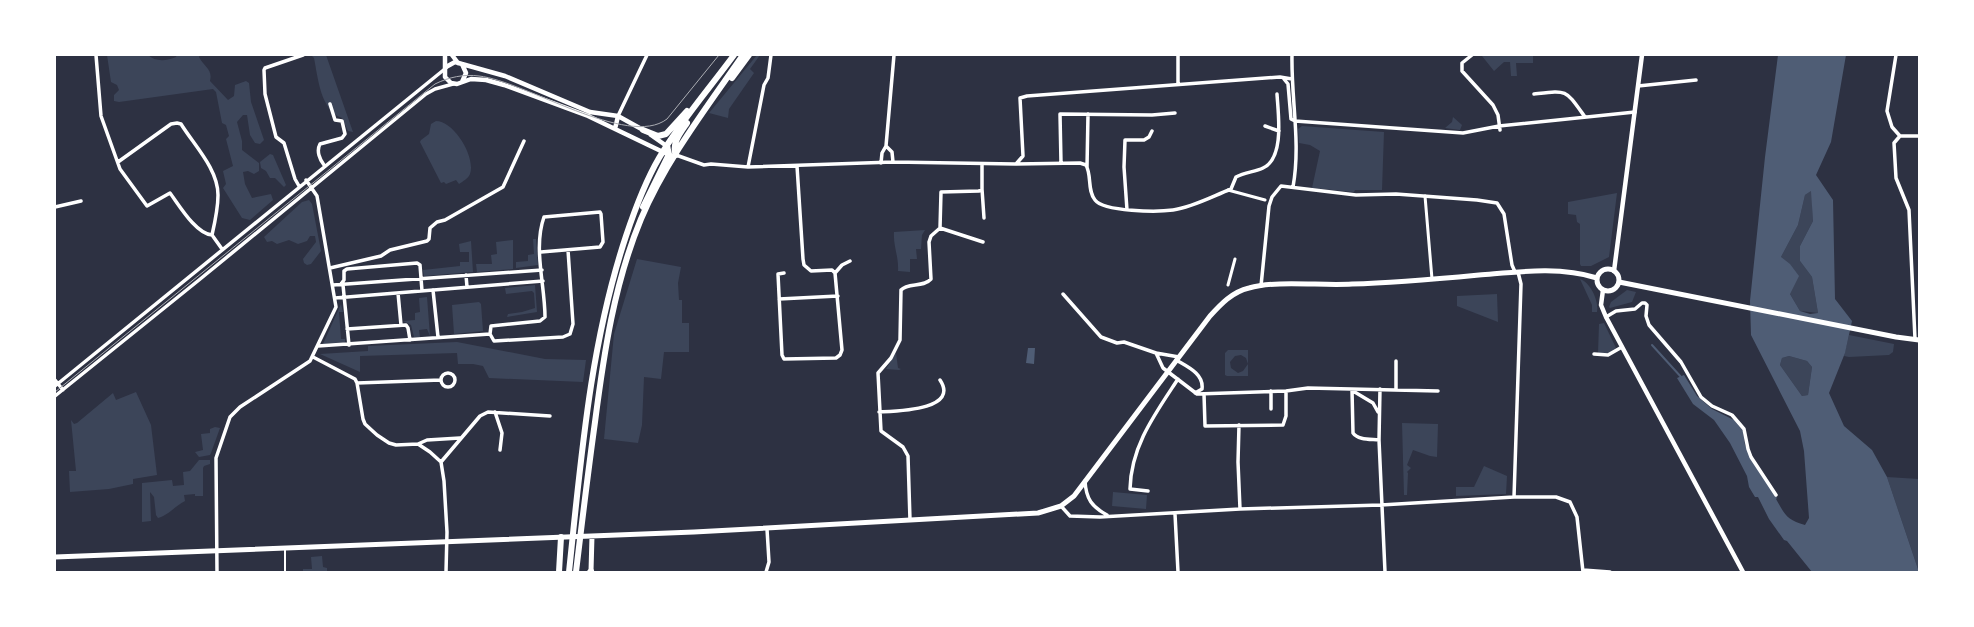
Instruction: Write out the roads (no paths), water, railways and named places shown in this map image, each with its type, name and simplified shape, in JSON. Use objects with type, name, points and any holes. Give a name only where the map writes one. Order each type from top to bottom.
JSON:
[{"type":"main road","points":[[569,572],[593,372],[609,295],[634,213],[662,153],[700,99],[734,55]]},
{"type":"main road","points":[[631,246],[641,219],[659,182],[708,105],[743,55]]},
{"type":"main road","points":[[708,105],[725,87],[749,55]]},
{"type":"main road","points":[[643,130],[658,136],[669,132],[724,68]]},
{"type":"main road","points":[[676,155],[674,149],[675,144],[700,99]]},
{"type":"main road","points":[[576,572],[601,377],[613,308],[638,219],[655,180],[670,154],[667,146]]},
{"type":"main road","points":[[1603,270],[1614,270],[1618,275],[1618,282],[1613,290],[1603,290],[1598,285],[1596,278],[1603,270]]},
{"type":"main road","points":[[55,557],[767,529],[835,523],[1038,513],[1061,506],[1074,496],[1210,316],[1225,300],[1238,292],[1261,286],[1353,284],[1516,272],[1548,271],[1596,278]]},
{"type":"main road","points":[[1618,282],[1917,340]]},
{"type":"main road","points":[[591,572],[592,536]]},
{"type":"main road","points":[[559,572],[561,537]]},
{"type":"street","points":[[96,55],[101,116],[120,169],[147,206],[170,193],[195,226],[208,235],[212,235],[222,249]]},
{"type":"street","points":[[299,186],[295,179],[284,143],[276,137],[265,94],[264,70],[265,68],[303,55]]},
{"type":"street","points":[[445,55],[445,77],[448,81],[454,84]]},
{"type":"street","points":[[452,55],[465,68],[466,74],[461,83]]},
{"type":"street","points":[[615,129],[618,116],[647,55]]},
{"type":"street","points":[[748,167],[764,85],[768,78],[771,55]]},
{"type":"street","points":[[882,163],[882,153],[886,146],[894,55]]},
{"type":"street","points":[[1178,55],[1178,84]]},
{"type":"street","points":[[1292,55],[1296,160],[1293,187]]},
{"type":"street","points":[[1472,55],[1462,63],[1462,71],[1493,105],[1498,115],[1499,128]]},
{"type":"street","points":[[1614,270],[1642,55]]},
{"type":"street","points":[[1896,55],[1887,111],[1892,126],[1900,136]]},
{"type":"street","points":[[64,389],[57,383],[324,165],[452,63],[505,76],[590,112],[618,116],[667,146],[676,155]]},
{"type":"street","points":[[1280,77],[1285,79],[1288,84],[1291,119],[1295,121],[1463,133],[1635,112]]},
{"type":"street","points":[[1016,164],[1023,156],[1020,98],[1039,94],[1178,84],[1280,77],[1292,79]]},
{"type":"street","points":[[56,394],[312,188],[426,94],[434,89],[475,79],[486,80],[511,87],[615,129],[662,153],[676,155],[704,165],[711,164],[748,167],[893,162],[982,164],[1080,163],[1087,167]]},
{"type":"street","points":[[1638,86],[1696,80]]},
{"type":"street","points":[[1534,94],[1561,91],[1567,94],[1585,117]]},
{"type":"street","points":[[1088,114],[1087,167],[1090,189],[1095,200],[1106,207],[1127,210],[1173,210],[1228,190],[1233,186],[1236,177],[1264,168],[1271,162],[1279,140],[1277,94]]},
{"type":"street","points":[[324,165],[320,158],[318,149],[320,144],[342,138],[345,134],[342,121],[335,120],[330,104]]},
{"type":"street","points":[[1061,163],[1060,114],[1152,115],[1175,113]]},
{"type":"street","points":[[118,162],[171,124],[180,124],[208,162],[218,193],[217,220],[212,235]]},
{"type":"street","points":[[1265,126],[1279,131]]},
{"type":"street","points":[[1127,210],[1124,167],[1125,140],[1144,140],[1149,137],[1152,131]]},
{"type":"street","points":[[1917,340],[1909,210],[1896,178],[1894,143],[1900,136],[1919,136]]},
{"type":"street","points":[[330,268],[381,256],[390,250],[427,242],[429,239],[430,228],[437,222],[445,220],[503,187],[524,141]]},
{"type":"street","points":[[886,146],[892,152],[893,162]]},
{"type":"street","points":[[982,164],[984,218]]},
{"type":"street","points":[[797,166],[804,265],[811,271],[832,270],[835,273]]},
{"type":"street","points":[[217,572],[216,458],[230,417],[240,407],[306,365],[313,357],[336,307],[317,196],[306,180]]},
{"type":"street","points":[[1261,286],[1269,206],[1278,188],[1281,186],[1356,195],[1396,194],[1477,200],[1499,205],[1504,214],[1512,265],[1521,284],[1514,497]]},
{"type":"street","points":[[910,520],[908,456],[903,447],[881,431],[878,373],[891,358],[901,335],[901,290],[905,287],[923,285],[931,279],[929,239],[940,228],[941,192],[979,191],[982,189]]},
{"type":"street","points":[[1228,190],[1265,200]]},
{"type":"street","points":[[1425,196],[1432,279]]},
{"type":"street","points":[[55,207],[82,201]]},
{"type":"street","points":[[541,252],[568,250],[595,248],[602,245],[602,222],[600,212],[544,217],[540,234],[541,252],[542,270],[545,314],[543,320],[491,326],[490,334],[494,341],[500,342],[563,338],[570,334],[573,324],[568,250]]},
{"type":"street","points":[[940,228],[983,242]]},
{"type":"street","points":[[1228,285],[1235,259]]},
{"type":"street","points":[[784,273],[778,274],[782,355],[784,359],[836,358],[840,355],[842,350],[835,273],[842,265],[850,261]]},
{"type":"street","points":[[349,345],[342,284],[344,280],[344,271],[347,269],[417,263],[420,265],[422,291]]},
{"type":"street","points":[[333,285],[542,270]]},
{"type":"street","points":[[466,275],[467,287]]},
{"type":"street","points":[[335,298],[543,281]]},
{"type":"street","points":[[433,290],[438,337]]},
{"type":"street","points":[[1603,290],[1601,305],[1606,316],[1743,572]]},
{"type":"street","points":[[398,293],[401,325]]},
{"type":"street","points":[[1063,294],[1101,337],[1117,343],[1124,342],[1156,354],[1177,358],[1197,374],[1201,380],[1202,389],[1195,392]]},
{"type":"street","points":[[779,299],[838,296]]},
{"type":"street","points":[[1606,316],[1616,311],[1635,308],[1642,303],[1647,305],[1647,321],[1649,325],[1681,362],[1701,397],[1712,406],[1732,414],[1744,429],[1751,457],[1776,495]]},
{"type":"street","points":[[347,329],[401,325],[408,326],[410,340]]},
{"type":"street","points":[[318,346],[490,334]]},
{"type":"street","points":[[1594,354],[1608,354],[1622,347]]},
{"type":"street","points":[[1156,354],[1163,368],[1167,372],[1197,394],[1271,392],[1308,388],[1438,391]]},
{"type":"street","points":[[313,357],[352,376],[358,383],[365,424],[389,442],[396,445],[418,444],[426,440],[460,438]]},
{"type":"street","points":[[1396,361],[1396,390]]},
{"type":"street","points":[[448,373],[453,375],[455,379],[454,383],[448,387],[444,386],[441,380],[444,374],[448,373]]},
{"type":"street","points":[[1148,491],[1130,489],[1133,462],[1148,426],[1178,379]]},
{"type":"street","points":[[358,383],[441,380]]},
{"type":"street","points":[[879,412],[904,411],[939,402],[944,396],[945,387],[940,380]]},
{"type":"street","points":[[1380,389],[1378,440],[1385,572]]},
{"type":"street","points":[[1352,390],[1373,403],[1379,416]]},
{"type":"street","points":[[1352,390],[1353,433],[1360,438],[1378,440]]},
{"type":"street","points":[[1204,394],[1205,426],[1283,425],[1286,416],[1286,391]]},
{"type":"street","points":[[1271,392],[1271,409]]},
{"type":"street","points":[[441,462],[480,416],[488,412],[550,416]]},
{"type":"street","points":[[495,412],[502,433],[500,450]]},
{"type":"street","points":[[1239,425],[1238,462],[1240,509]]},
{"type":"street","points":[[418,444],[424,447],[441,462],[444,470],[447,542],[446,572]]},
{"type":"street","points":[[1085,481],[1086,494],[1089,502],[1095,508],[1108,516]]},
{"type":"street","points":[[1061,506],[1065,512],[1074,517],[1175,514],[1240,509],[1381,505],[1514,497],[1556,497],[1570,502],[1577,517],[1583,571],[1610,572]]},
{"type":"street","points":[[1175,514],[1178,572]]},
{"type":"street","points":[[766,572],[769,562],[767,529]]},
{"type":"lane","points":[[285,548],[285,572]]},
{"type":"waterway","points":[[1652,345],[1682,378]]},
{"type":"tram line","points":[[55,392],[435,84],[457,77],[468,75],[479,76],[522,89],[576,111],[603,120],[628,126],[650,126],[667,119],[719,55]]}]
